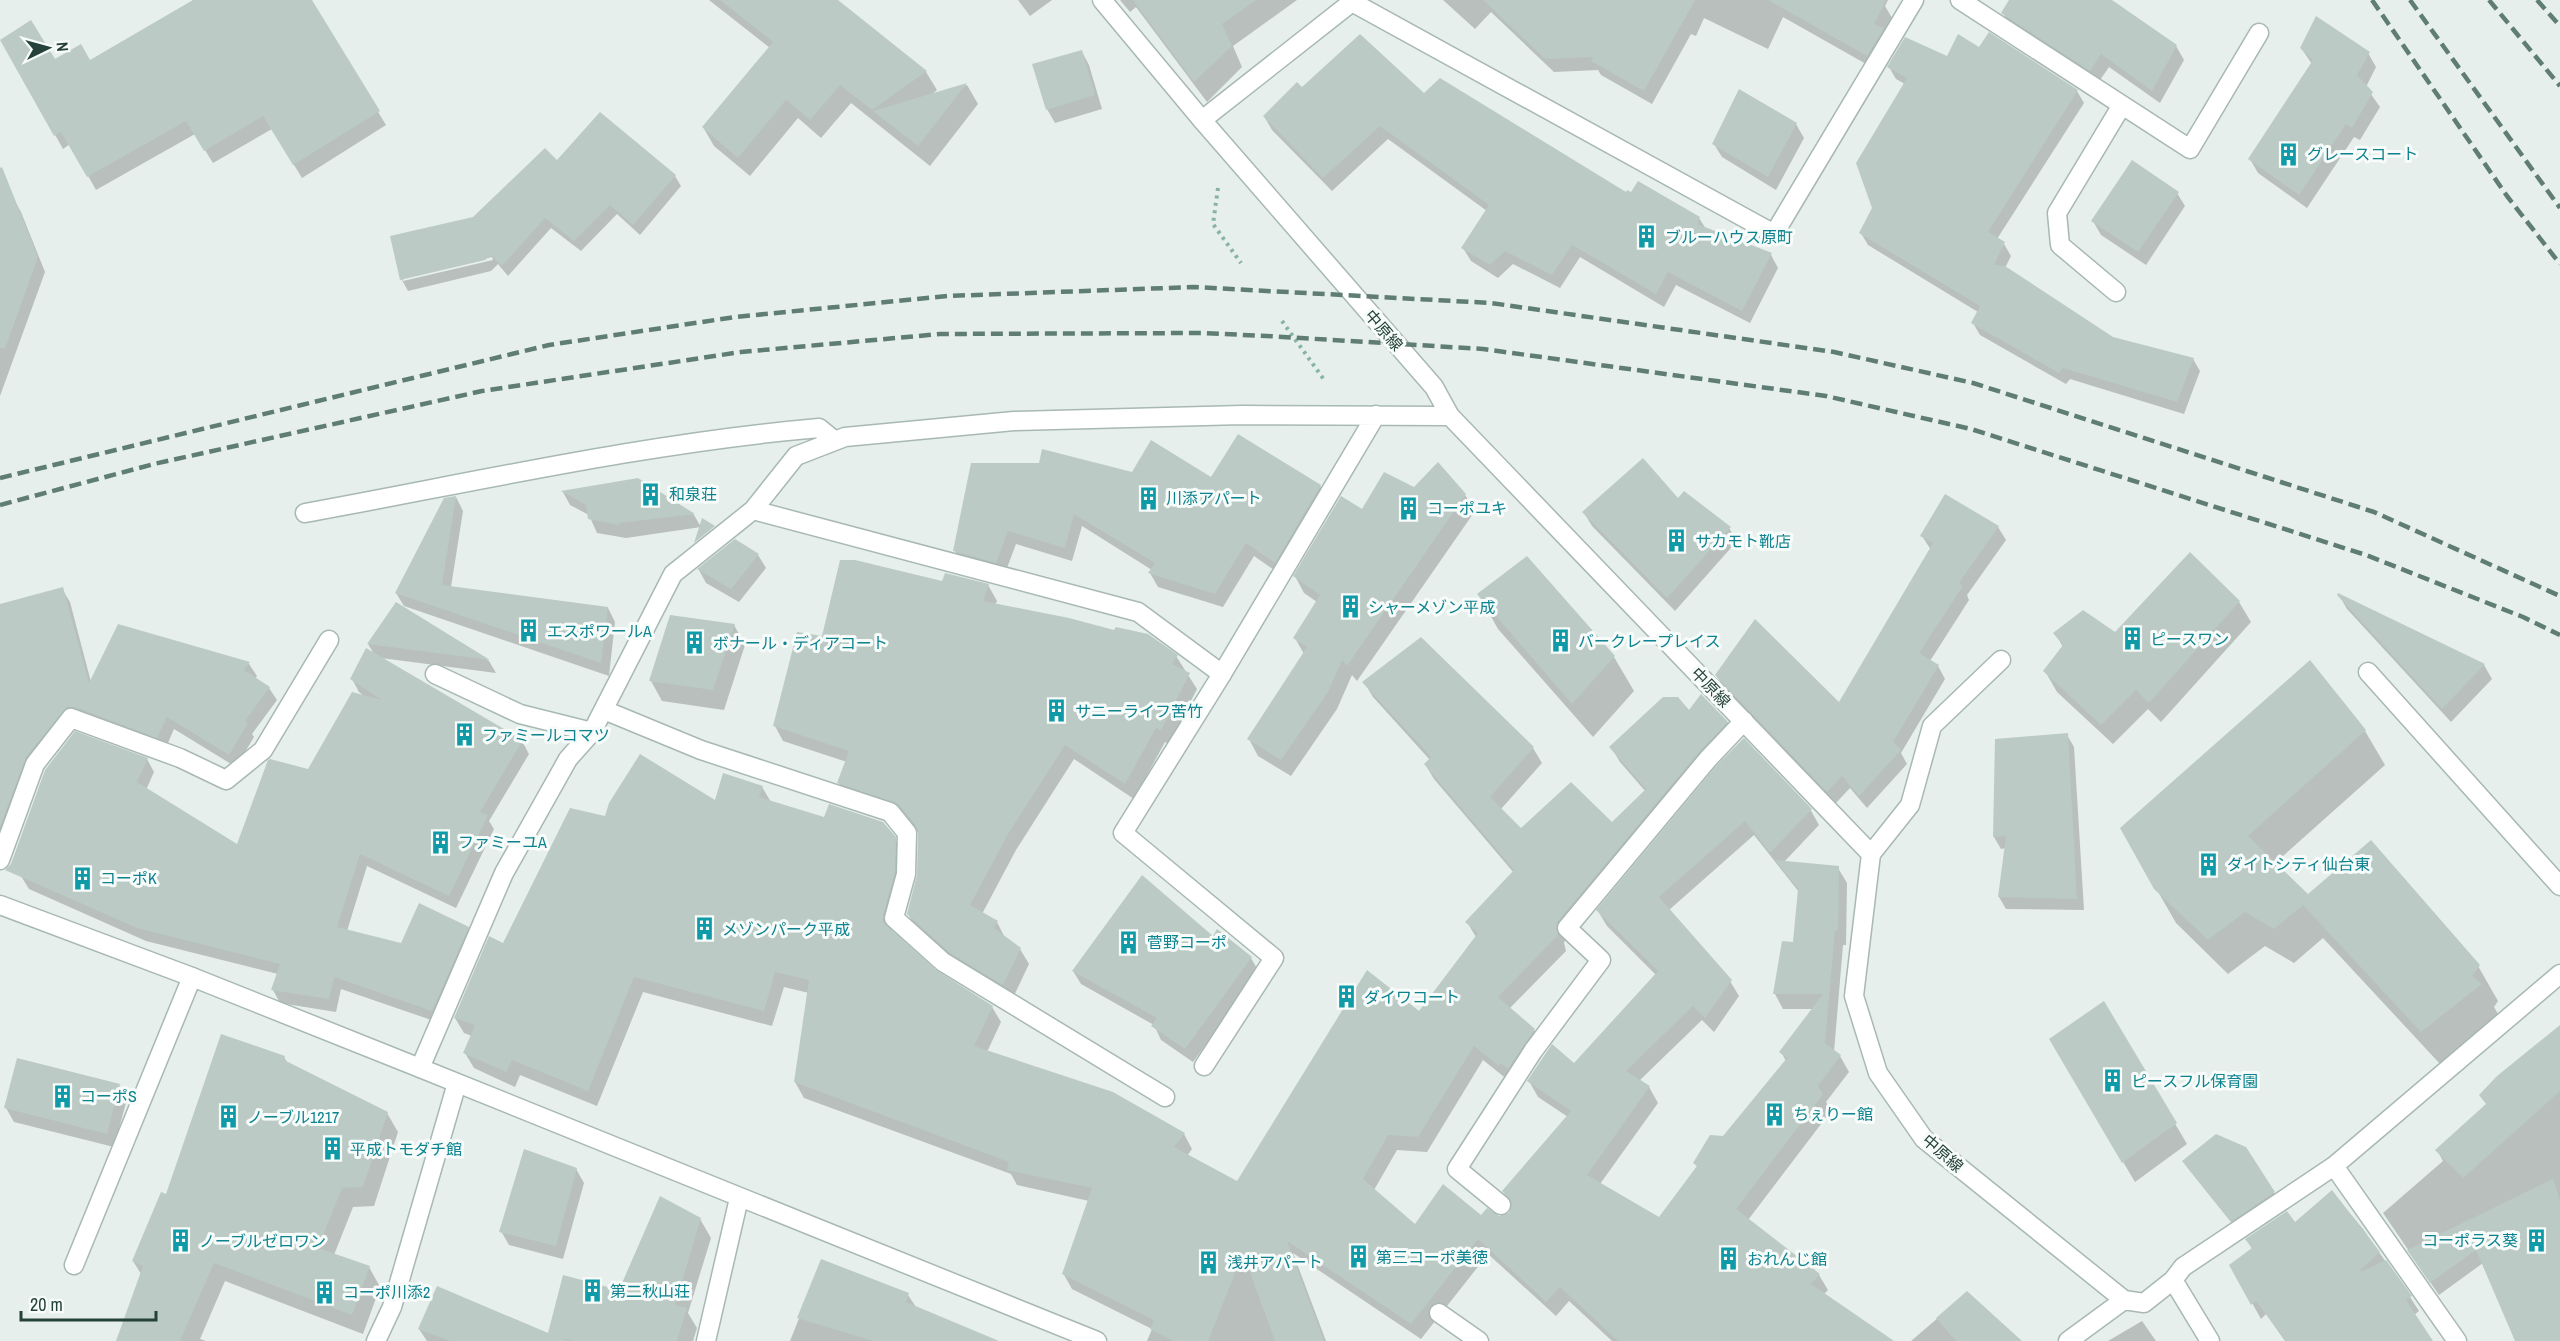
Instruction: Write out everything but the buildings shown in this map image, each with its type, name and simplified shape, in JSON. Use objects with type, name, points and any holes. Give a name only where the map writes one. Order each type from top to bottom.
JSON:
[{"type":"street","name":"中原線","points":[[1102,0],[1224,146],[1434,387],[1450,416],[1871,854],[1854,996],[1878,1073],[1924,1139],[2124,1300]]},
{"type":"street","points":[[1202,120],[1352,3],[1774,234],[1914,0]]},
{"type":"street","points":[[1960,0],[2190,149],[2259,33]]},
{"type":"street","points":[[2116,292],[2060,245],[2057,213],[2122,105]]},
{"type":"street","points":[[420,1068],[504,873],[568,759],[592,732],[673,574],[753,510],[796,456],[845,437],[1014,421],[1242,415],[1450,416]]},
{"type":"street","points":[[1204,1066],[1274,958],[1123,833],[1222,674],[1376,415]]},
{"type":"street","points":[[305,513],[639,452],[779,431],[819,428],[835,441]]},
{"type":"street","points":[[753,510],[1138,612],[1222,674]]},
{"type":"street","points":[[0,860],[35,764],[71,718],[180,758],[225,780],[263,750],[329,640]]},
{"type":"street","points":[[1871,854],[1910,805],[1932,726],[2001,660]]},
{"type":"street","points":[[2368,672],[2560,886]]},
{"type":"street","points":[[435,674],[520,714],[592,732]]},
{"type":"street","points":[[604,710],[701,750],[890,812],[907,833],[906,874],[894,918],[943,962],[1165,1096]]},
{"type":"street","points":[[1501,1205],[1457,1169],[1533,1051],[1601,960],[1567,928],[1708,759],[1744,721]]},
{"type":"street","points":[[0,905],[192,977],[1098,1341]]},
{"type":"street","points":[[2068,1341],[2124,1300],[2144,1303],[2173,1280],[2183,1267],[2334,1166],[2560,974]]},
{"type":"street","points":[[74,1265],[192,977]]},
{"type":"street","points":[[376,1341],[392,1306],[457,1083]]},
{"type":"street","points":[[2334,1166],[2457,1341]]},
{"type":"street","points":[[706,1341],[739,1198]]},
{"type":"street","points":[[2173,1280],[2210,1341]]},
{"type":"street","points":[[1439,1313],[1479,1341]]},
{"type":"path","points":[[1224,146],[1213,224],[1241,263]]},
{"type":"path","points":[[1282,321],[1339,401],[1355,415]]},
{"type":"railway","points":[[2372,0],[2507,196],[2560,264]]},
{"type":"railway","points":[[2410,0],[2560,208]]},
{"type":"railway","points":[[2489,0],[2560,86]]},
{"type":"railway","points":[[2537,0],[2560,26]]},
{"type":"railway","points":[[0,478],[549,345],[735,317],[947,296],[1194,287],[1491,303],[1834,352],[1973,383],[2374,512],[2560,596]]},
{"type":"railway","points":[[0,505],[154,464],[482,391],[741,352],[940,334],[1202,333],[1267,336],[1483,349],[1826,396],[1971,429],[2366,555],[2523,617],[2560,635]]},
{"type":"place","name":"グレースコート","points":[[2289,154]]},
{"type":"place","name":"ブルーハウス原町","points":[[1647,237]]},
{"type":"place","name":"和泉荘","points":[[651,494]]},
{"type":"place","name":"川添アパート","points":[[1148,498]]},
{"type":"place","name":"コーポユキ","points":[[1409,508]]},
{"type":"place","name":"サカモト靴店","points":[[1677,541]]},
{"type":"place","name":"シャーメゾン平成","points":[[1350,607]]},
{"type":"place","name":"エスポワールA","points":[[529,631]]},
{"type":"place","name":"ピースワン","points":[[2132,639]]},
{"type":"place","name":"バークレープレイス","points":[[1560,641]]},
{"type":"place","name":"ボナール・ディアコート","points":[[695,643]]},
{"type":"place","name":"サニーライフ苦竹","points":[[1057,711]]},
{"type":"place","name":"ファミールコマツ","points":[[464,735]]},
{"type":"place","name":"ファミーユA","points":[[440,842]]},
{"type":"place","name":"ダイトシティ仙台東","points":[[2209,864]]},
{"type":"place","name":"コーポK","points":[[82,878]]},
{"type":"place","name":"メゾンパーク平成","points":[[704,929]]},
{"type":"place","name":"菅野コーポ","points":[[1129,942]]},
{"type":"place","name":"ダイワコート","points":[[1346,997]]},
{"type":"place","name":"ピースフル保育園","points":[[2113,1081]]},
{"type":"place","name":"コーポS","points":[[62,1096]]},
{"type":"place","name":"ちぇりー館","points":[[1775,1114]]},
{"type":"place","name":"ノーブル1217","points":[[229,1117]]},
{"type":"place","name":"平成トモダチ館","points":[[332,1149]]},
{"type":"place","name":"コーポラス葵","points":[[2536,1240]]},
{"type":"place","name":"ノーブルゼロワン","points":[[181,1241]]},
{"type":"place","name":"第三コーポ美徳","points":[[1358,1257]]},
{"type":"place","name":"おれんじ館","points":[[1729,1259]]},
{"type":"place","name":"浅井アパート","points":[[1209,1262]]},
{"type":"place","name":"第二秋山荘","points":[[592,1291]]},
{"type":"place","name":"コーポ川添2","points":[[325,1292]]}]
